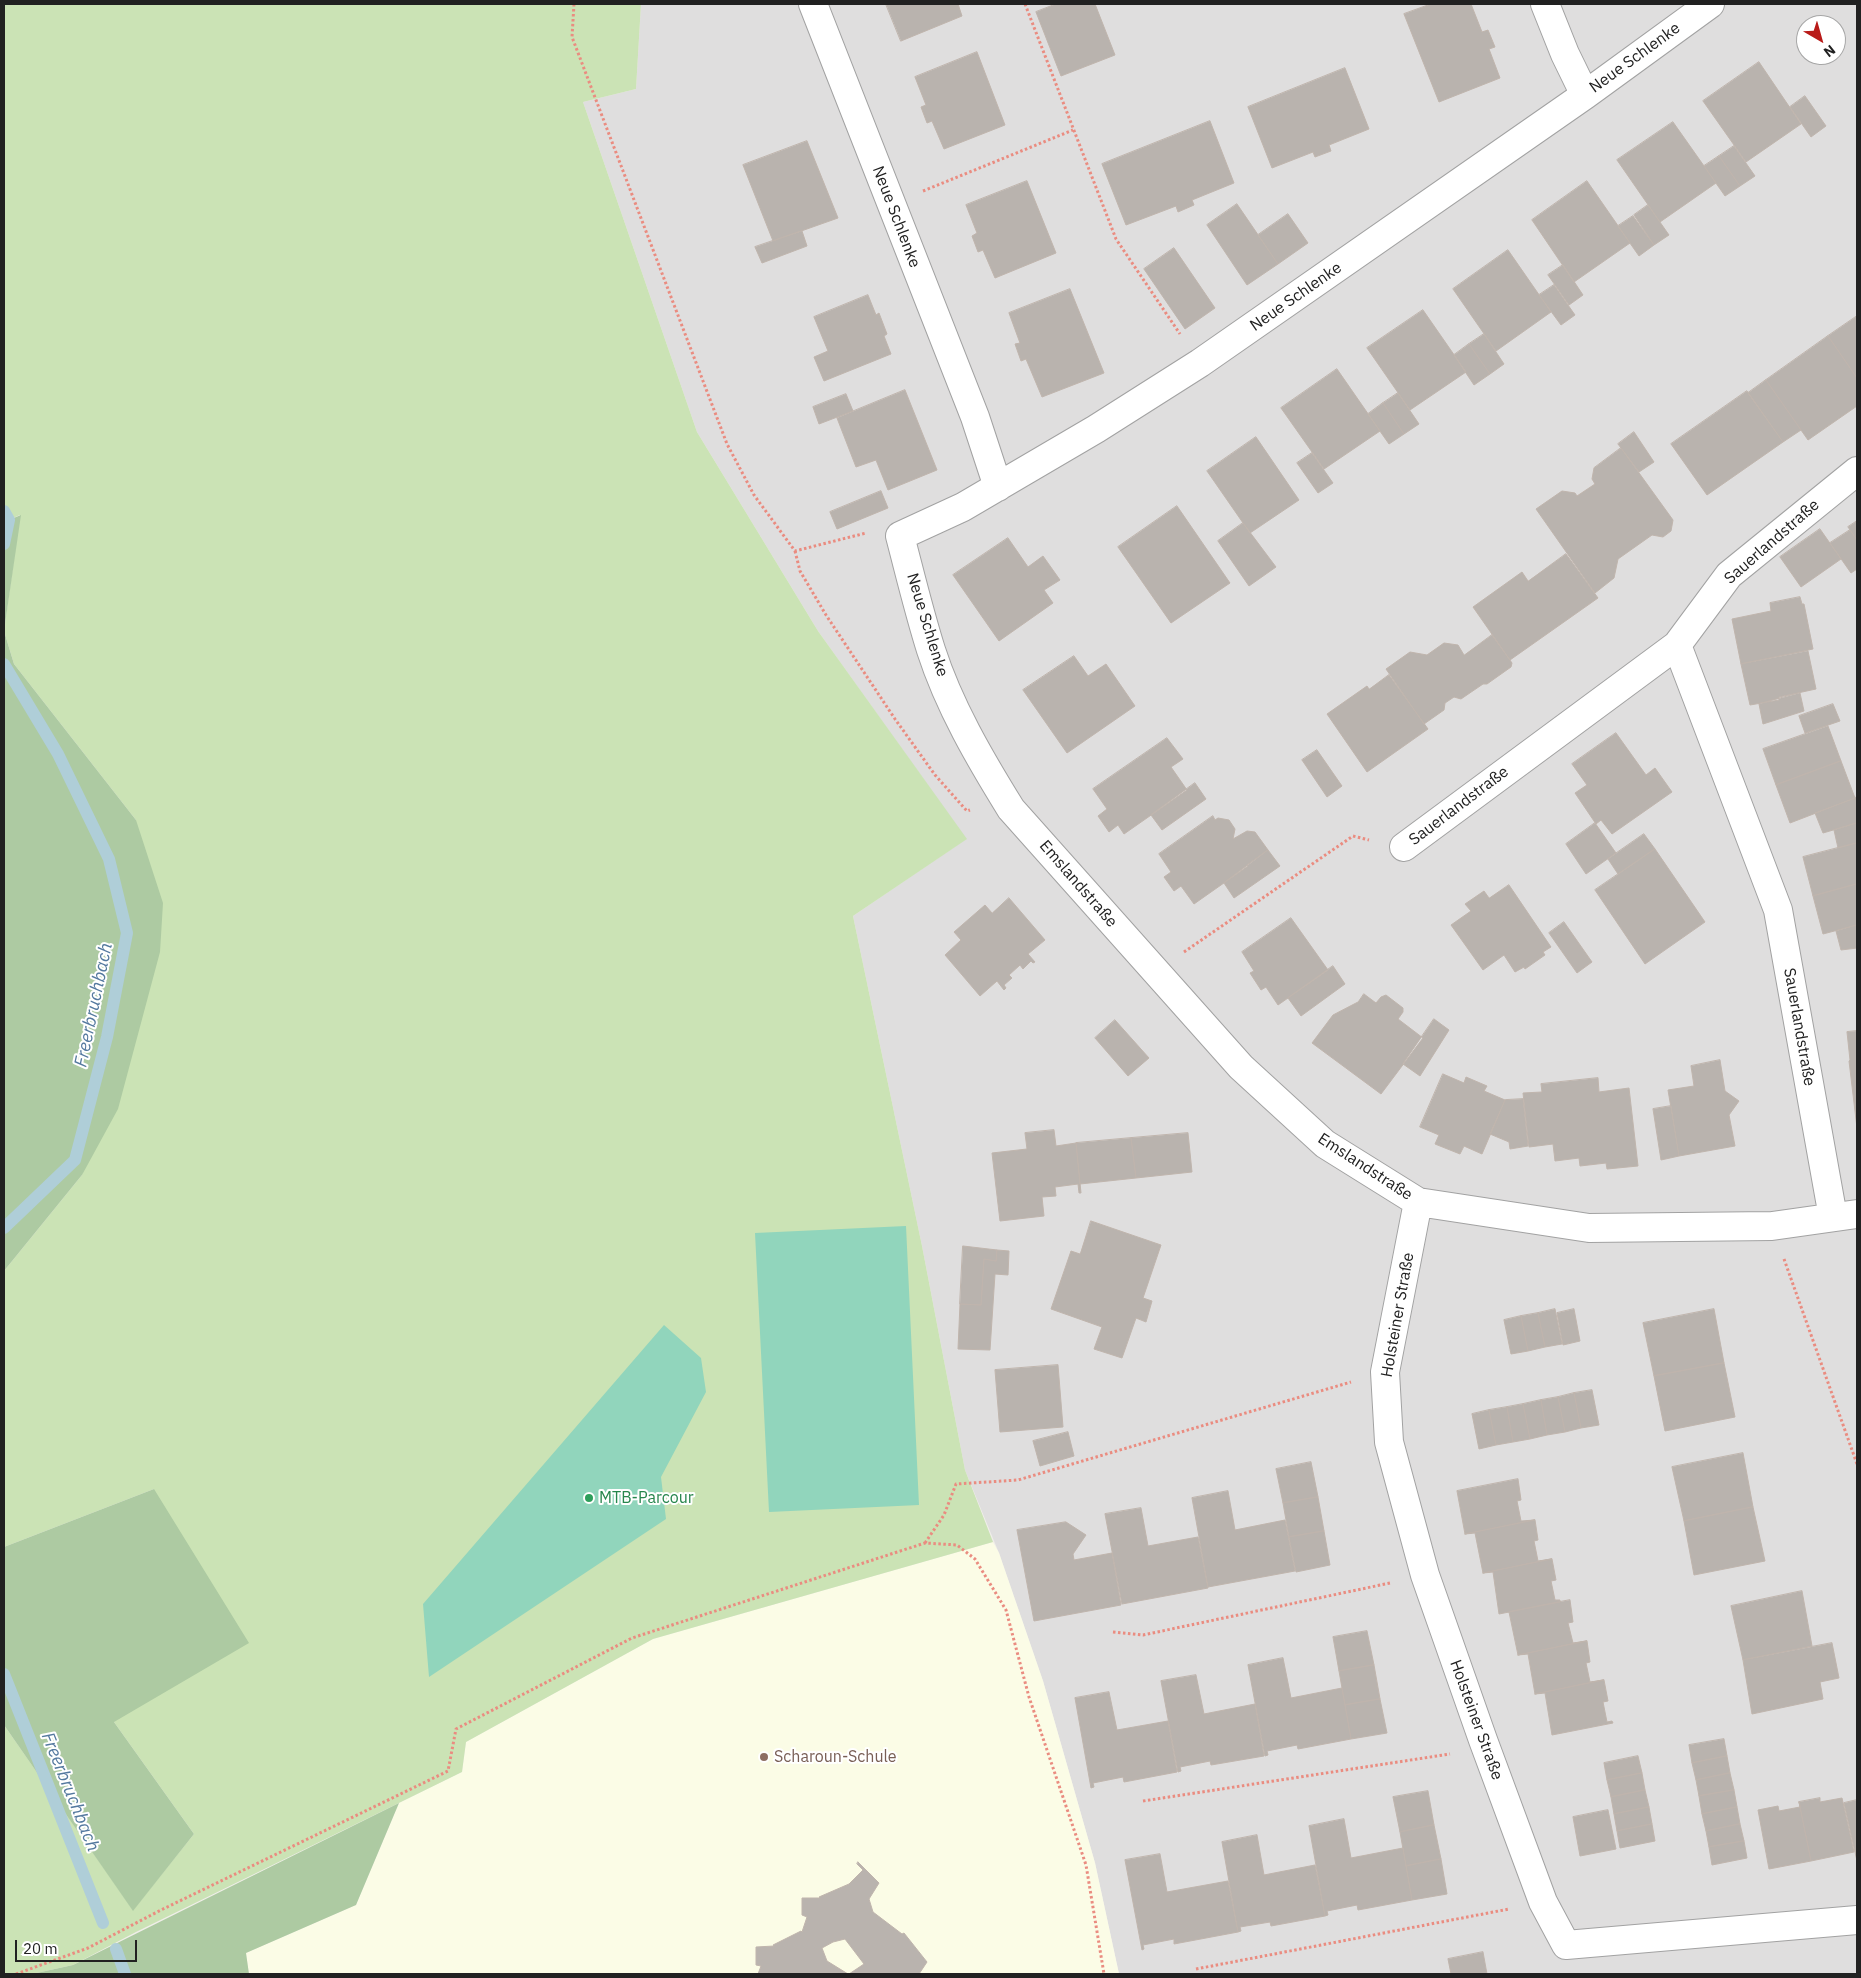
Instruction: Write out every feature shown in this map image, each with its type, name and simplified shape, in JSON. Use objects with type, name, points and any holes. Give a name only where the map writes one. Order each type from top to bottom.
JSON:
[{"type":"street","name":"Neue Schlenke","points":[[813,4],[975,418],[998,487]]},
{"type":"street","name":"Neue Schlenke","points":[[1545,4],[1565,54],[1586,95]]},
{"type":"street","name":"Neue Schlenke","points":[[1006,800],[981,760],[957,714],[932,651],[900,536],[963,507],[998,487],[1200,363],[1586,95],[1710,4]]},
{"type":"street","name":"Sauerlandstraße","points":[[1404,847],[1677,645],[1729,575],[1857,471]]},
{"type":"street","name":"Sauerlandstraße","points":[[1677,645],[1778,910],[1845,1216]]},
{"type":"street","name":"Emslandstraße","points":[[1006,800],[1155,972],[1241,1067],[1325,1144],[1418,1202],[1589,1228],[1772,1226],[1845,1216]]},
{"type":"street","name":"Holsteiner Straße","points":[[1418,1202],[1385,1372],[1389,1442],[1425,1575],[1483,1740],[1544,1902],[1566,1945],[1857,1920]]},
{"type":"path","points":[[574,4],[572,36],[726,444],[754,495],[795,551],[800,571],[826,615],[895,719],[935,775],[967,812],[1006,800]]},
{"type":"path","points":[[1026,4],[1116,239],[1200,363]]},
{"type":"path","points":[[892,204],[1073,130]]},
{"type":"path","points":[[795,551],[872,531],[900,536]]},
{"type":"path","name":"Sauerlandstraße","points":[[1155,972],[1354,836],[1404,847]]},
{"type":"path","points":[[1772,1226],[1857,1464]]},
{"type":"path","points":[[925,1543],[944,1515],[956,1484],[1018,1480],[1385,1372]]},
{"type":"path","points":[[16,1974],[88,1948],[161,1910],[448,1771],[456,1729],[632,1638],[925,1543],[957,1545],[975,1558],[1006,1610],[1029,1697],[1086,1865],[1104,1974]]},
{"type":"path","points":[[1113,1632],[1143,1635],[1425,1575]]},
{"type":"path","points":[[1144,1800],[1450,1754],[1483,1740]]},
{"type":"path","points":[[1196,1969],[1544,1902]]},
{"type":"shaded area","points":[[641,4],[1857,4],[1857,1974],[1119,1974],[1095,1863],[1043,1681],[999,1553],[965,1470],[922,1246],[853,916],[966,839],[818,631],[697,432],[583,102],[636,89]]},
{"type":"shaded area","name":"Scharoun-Schule","points":[[993,1542],[999,1553],[1043,1681],[1095,1863],[1119,1974],[249,1974],[246,1953],[356,1905],[399,1803],[462,1772],[466,1742],[653,1639]]},
{"type":"green space","points":[[4,4],[641,4],[636,89],[583,102],[697,432],[818,631],[967,839],[853,916],[922,1246],[965,1470],[993,1542],[653,1639],[466,1742],[462,1772],[136,1932],[73,1965],[32,1974],[4,1974],[4,1725],[133,1910],[194,1834],[114,1722],[154,1489],[4,1547],[4,1271],[82,1175],[136,820],[14,664],[4,631],[20,515],[4,522]]},
{"type":"green space","points":[[21,515],[4,631],[4,522]]},
{"type":"green space","points":[[4,631],[14,664],[136,820],[163,903],[160,952],[118,1109],[82,1175],[4,1271]]},
{"type":"green space","points":[[906,1226],[919,1505],[769,1512],[755,1233]]},
{"type":"green space","name":"MTB-Parcour","points":[[664,1325],[701,1358],[706,1392],[661,1477],[666,1519],[429,1677],[423,1604]]},
{"type":"green space","points":[[154,1489],[249,1643],[114,1722],[194,1834],[133,1911],[4,1725],[4,1547]]},
{"type":"green space","points":[[399,1803],[356,1905],[246,1953],[249,1974],[32,1974],[73,1965]]},
{"type":"building","points":[[886,4],[958,4],[962,16],[901,41]]},
{"type":"building","points":[[1056,4],[1095,4],[1115,55],[1061,76],[1036,12]]},
{"type":"building","points":[[1431,4],[1471,4],[1482,32],[1488,30],[1495,47],[1489,49],[1500,78],[1439,102],[1404,14]]},
{"type":"building","points":[[977,52],[1005,125],[944,149],[932,121],[927,123],[921,107],[926,105],[915,77]]},
{"type":"building","points":[[1759,62],[1801,124],[1746,162],[1703,101]]},
{"type":"building","points":[[1345,68],[1369,129],[1329,145],[1331,151],[1315,157],[1313,152],[1272,168],[1248,107]]},
{"type":"building","points":[[1805,96],[1826,126],[1811,137],[1790,107]]},
{"type":"building","points":[[1210,121],[1234,183],[1192,200],[1194,205],[1178,212],[1176,206],[1126,225],[1102,164]]},
{"type":"building","points":[[1673,122],[1716,183],[1660,222],[1617,160]]},
{"type":"building","points":[[807,141],[838,218],[773,241],[743,165]]},
{"type":"building","points":[[1734,146],[1755,176],[1740,186],[1719,156]]},
{"type":"building","points":[[1719,156],[1740,186],[1725,196],[1704,166]]},
{"type":"building","points":[[1027,181],[1056,253],[995,278],[983,250],[978,252],[972,236],[977,233],[966,205]]},
{"type":"building","points":[[1587,181],[1630,243],[1574,282],[1532,220]]},
{"type":"building","points":[[1237,204],[1278,264],[1247,285],[1207,225]]},
{"type":"building","points":[[1648,205],[1669,235],[1654,245],[1634,215]]},
{"type":"building","points":[[1288,214],[1308,243],[1278,264],[1258,235]]},
{"type":"building","points":[[1633,216],[1654,245],[1639,256],[1618,226]]},
{"type":"building","points":[[802,231],[807,246],[762,263],[755,247]]},
{"type":"building","points":[[1174,248],[1215,308],[1185,329],[1144,269]]},
{"type":"building","points":[[1508,250],[1551,312],[1496,351],[1453,289]]},
{"type":"building","points":[[1563,265],[1583,295],[1569,305],[1548,275]]},
{"type":"building","points":[[1554,285],[1575,315],[1561,325],[1539,295]]},
{"type":"building","points":[[1070,289],[1104,373],[1042,397],[1026,359],[1021,361],[1015,344],[1020,343],[1009,313]]},
{"type":"building","points":[[868,295],[876,315],[879,313],[887,334],[884,336],[891,354],[824,381],[814,357],[828,351],[814,317]]},
{"type":"building","points":[[1423,310],[1466,372],[1410,410],[1367,348]]},
{"type":"building","points":[[1857,316],[1857,378],[1828,336]]},
{"type":"building","points":[[1484,334],[1504,364],[1490,374],[1469,344]]},
{"type":"building","points":[[1828,336],[1857,378],[1857,406],[1808,440],[1766,380]]},
{"type":"building","points":[[1469,344],[1490,374],[1474,385],[1454,355]]},
{"type":"building","points":[[1337,369],[1380,431],[1324,469],[1281,408]]},
{"type":"building","points":[[1766,380],[1801,430],[1783,442],[1748,393]]},
{"type":"building","points":[[905,390],[937,470],[888,490],[876,460],[856,467],[837,418]]},
{"type":"building","points":[[1747,391],[1783,442],[1707,495],[1671,444]]},
{"type":"building","points":[[1398,393],[1419,424],[1404,434],[1383,403]]},
{"type":"building","points":[[846,394],[853,411],[819,424],[813,407]]},
{"type":"building","points":[[1383,403],[1404,434],[1389,444],[1368,414]]},
{"type":"building","points":[[1634,432],[1654,462],[1639,472],[1618,444]]},
{"type":"building","points":[[1256,437],[1299,500],[1250,533],[1207,471]]},
{"type":"building","points":[[1621,448],[1673,520],[1671,531],[1663,537],[1652,535],[1618,559],[1614,578],[1595,593],[1536,509],[1562,491],[1575,493],[1577,496],[1595,484],[1592,479],[1594,468]]},
{"type":"building","points":[[1312,453],[1333,483],[1318,493],[1297,463]]},
{"type":"building","points":[[881,491],[888,508],[837,529],[830,512]]},
{"type":"building","points":[[1177,506],[1230,583],[1171,623],[1118,547]]},
{"type":"building","points":[[1857,521],[1857,540],[1848,527]]},
{"type":"building","points":[[1243,523],[1276,567],[1249,586],[1218,541]]},
{"type":"building","points":[[1820,529],[1841,559],[1801,587],[1780,557]]},
{"type":"building","points":[[1850,530],[1857,540],[1857,569],[1851,573],[1830,543]]},
{"type":"building","points":[[1008,538],[1028,567],[1043,556],[1060,580],[1044,590],[1053,603],[999,641],[953,575]]},
{"type":"building","points":[[1566,554],[1598,598],[1510,660],[1473,607],[1522,572],[1528,581]]},
{"type":"building","points":[[1800,597],[1802,604],[1804,604],[1813,649],[1741,664],[1732,619],[1771,611],[1770,603]]},
{"type":"building","points":[[1492,635],[1512,663],[1511,667],[1461,699],[1454,697],[1445,703],[1444,710],[1424,724],[1386,669],[1410,652],[1427,655],[1444,643],[1458,645],[1464,655]]},
{"type":"building","points":[[1808,651],[1816,689],[1779,697],[1779,700],[1750,705],[1741,664]]},
{"type":"building","points":[[1074,656],[1088,676],[1106,664],[1135,706],[1067,753],[1023,690]]},
{"type":"building","points":[[1389,675],[1428,729],[1367,772],[1327,714],[1367,686],[1369,689]]},
{"type":"building","points":[[1800,693],[1804,711],[1763,724],[1759,704]]},
{"type":"building","points":[[1833,704],[1840,721],[1805,733],[1799,716]]},
{"type":"building","points":[[1828,726],[1841,761],[1776,785],[1763,749]]},
{"type":"building","points":[[1616,733],[1646,775],[1655,768],[1672,792],[1612,834],[1601,820],[1596,824],[1575,793],[1587,785],[1572,764]]},
{"type":"building","points":[[1167,738],[1183,759],[1171,767],[1187,790],[1124,834],[1118,825],[1109,832],[1098,816],[1107,809],[1093,789]]},
{"type":"building","points":[[1317,750],[1342,786],[1327,797],[1302,760]]},
{"type":"building","points":[[1841,761],[1855,798],[1790,823],[1776,785]]},
{"type":"building","points":[[1195,783],[1206,799],[1162,830],[1151,815]]},
{"type":"building","points":[[1857,796],[1857,823],[1823,833],[1815,813]]},
{"type":"building","points":[[1213,816],[1215,820],[1218,818],[1229,820],[1235,829],[1233,839],[1247,831],[1255,832],[1268,850],[1194,904],[1181,886],[1174,891],[1164,877],[1171,872],[1159,854]]},
{"type":"building","points":[[1595,823],[1616,853],[1586,874],[1566,844]]},
{"type":"building","points":[[1857,823],[1857,843],[1838,848],[1834,830]]},
{"type":"building","points":[[1644,834],[1655,849],[1618,874],[1608,859]]},
{"type":"building","points":[[1857,843],[1857,884],[1813,896],[1803,857]]},
{"type":"building","points":[[1655,849],[1705,922],[1645,964],[1595,890]]},
{"type":"building","points":[[1268,850],[1280,866],[1234,898],[1224,883]]},
{"type":"building","points":[[1857,884],[1857,925],[1823,934],[1813,896]]},
{"type":"building","points":[[1509,885],[1551,947],[1543,952],[1545,955],[1525,969],[1524,967],[1515,972],[1504,955],[1483,970],[1451,925],[1471,911],[1465,904],[1484,891],[1489,898]]},
{"type":"building","points":[[1009,898],[1045,940],[1028,954],[1035,962],[1031,961],[1023,969],[1020,965],[1009,975],[1012,978],[1004,985],[1006,988],[1004,990],[997,981],[980,996],[945,955],[961,940],[954,932],[985,905],[992,913]]},
{"type":"building","points":[[1291,918],[1328,970],[1278,1005],[1266,987],[1261,990],[1250,973],[1254,971],[1242,952]]},
{"type":"building","points":[[1564,922],[1592,962],[1577,973],[1549,933]]},
{"type":"building","points":[[1857,925],[1857,948],[1841,950],[1836,931]]},
{"type":"building","points":[[1333,966],[1345,984],[1301,1016],[1288,998]]},
{"type":"building","points":[[1364,994],[1376,1003],[1381,997],[1386,995],[1403,1008],[1403,1012],[1398,1019],[1423,1038],[1381,1094],[1312,1043],[1333,1015],[1358,1002]]},
{"type":"building","points":[[1434,1019],[1449,1030],[1420,1076],[1403,1064]]},
{"type":"building","points":[[1115,1020],[1149,1058],[1128,1076],[1095,1038]]},
{"type":"building","points":[[1857,1031],[1857,1128],[1847,1032]]},
{"type":"building","points":[[1720,1060],[1725,1091],[1739,1101],[1729,1115],[1735,1146],[1679,1156],[1668,1090],[1694,1086],[1691,1066]]},
{"type":"building","points":[[1443,1074],[1464,1083],[1466,1077],[1487,1086],[1484,1091],[1505,1100],[1482,1154],[1464,1146],[1460,1154],[1435,1144],[1439,1135],[1420,1127]]},
{"type":"building","points":[[1598,1078],[1599,1092],[1629,1088],[1638,1166],[1607,1169],[1606,1163],[1580,1166],[1579,1158],[1555,1161],[1553,1144],[1529,1147],[1523,1093],[1542,1092],[1541,1084]]},
{"type":"building","points":[[1523,1099],[1528,1146],[1510,1149],[1509,1142],[1490,1134],[1505,1100]]},
{"type":"building","points":[[1671,1106],[1679,1156],[1661,1160],[1653,1109]]},
{"type":"building","points":[[1054,1130],[1056,1146],[1076,1143],[1081,1193],[1079,1193],[1078,1184],[1055,1187],[1056,1196],[1042,1197],[1044,1216],[1000,1221],[992,1153],[1027,1149],[1025,1133]]},
{"type":"building","points":[[1188,1133],[1192,1172],[1136,1178],[1131,1138]]},
{"type":"building","points":[[1131,1138],[1136,1178],[1080,1184],[1076,1143]]},
{"type":"building","points":[[1091,1221],[1161,1245],[1143,1298],[1152,1301],[1146,1322],[1136,1318],[1122,1358],[1094,1349],[1102,1327],[1051,1309],[1071,1251],[1080,1254]]},
{"type":"building","points":[[963,1246],[997,1250],[996,1261],[984,1259],[981,1305],[960,1304]]},
{"type":"building","points":[[997,1250],[1009,1251],[1008,1275],[995,1274],[990,1350],[958,1349],[960,1304],[981,1305],[984,1259],[996,1261]]},
{"type":"building","points":[[1555,1309],[1562,1344],[1545,1347],[1538,1313]]},
{"type":"building","points":[[1574,1309],[1580,1341],[1563,1345],[1557,1313]]},
{"type":"building","points":[[1714,1309],[1724,1363],[1654,1376],[1643,1323]]},
{"type":"building","points":[[1538,1313],[1545,1347],[1528,1351],[1521,1316]]},
{"type":"building","points":[[1521,1316],[1528,1351],[1511,1354],[1504,1320]]},
{"type":"building","points":[[1724,1363],[1735,1417],[1665,1431],[1654,1376]]},
{"type":"building","points":[[1058,1365],[1063,1427],[1000,1432],[995,1370]]},
{"type":"building","points":[[1592,1390],[1599,1425],[1581,1428],[1574,1393]]},
{"type":"building","points":[[1574,1393],[1581,1428],[1565,1432],[1558,1397]]},
{"type":"building","points":[[1558,1397],[1565,1432],[1547,1435],[1541,1400]]},
{"type":"building","points":[[1541,1400],[1547,1435],[1530,1439],[1523,1404]]},
{"type":"building","points":[[1523,1404],[1530,1439],[1513,1442],[1507,1407]]},
{"type":"building","points":[[1507,1407],[1513,1442],[1496,1445],[1489,1410]]},
{"type":"building","points":[[1489,1410],[1496,1445],[1479,1449],[1472,1414]]},
{"type":"building","points":[[1068,1432],[1074,1456],[1040,1466],[1033,1441]]},
{"type":"building","points":[[1743,1453],[1753,1507],[1684,1521],[1672,1467]]},
{"type":"building","points":[[1311,1462],[1318,1497],[1283,1503],[1276,1469]]},
{"type":"building","points":[[1518,1479],[1521,1500],[1517,1501],[1521,1521],[1535,1520],[1465,1534],[1457,1491]]},
{"type":"building","points":[[1228,1491],[1235,1530],[1285,1520],[1295,1571],[1208,1587],[1192,1498]]},
{"type":"building","points":[[1318,1497],[1324,1531],[1289,1537],[1283,1503]]},
{"type":"building","points":[[1753,1507],[1765,1561],[1694,1575],[1684,1521]]},
{"type":"building","points":[[1141,1508],[1148,1546],[1198,1537],[1208,1588],[1122,1604],[1105,1514]]},
{"type":"building","points":[[1535,1520],[1538,1540],[1534,1541],[1538,1561],[1552,1559],[1483,1573],[1475,1533],[1465,1534]]},
{"type":"building","points":[[1066,1522],[1086,1535],[1073,1554],[1074,1560],[1112,1553],[1121,1605],[1034,1621],[1017,1530]]},
{"type":"building","points":[[1324,1531],[1330,1565],[1296,1572],[1289,1537]]},
{"type":"building","points":[[1552,1559],[1556,1580],[1551,1581],[1555,1600],[1560,1600],[1560,1602],[1499,1614],[1493,1572],[1483,1573]]},
{"type":"building","points":[[1802,1591],[1812,1646],[1743,1660],[1731,1606]]},
{"type":"building","points":[[1570,1600],[1573,1622],[1568,1623],[1573,1643],[1587,1641],[1518,1655],[1509,1612]]},
{"type":"building","points":[[1367,1631],[1374,1665],[1339,1671],[1333,1637]]},
{"type":"building","points":[[1587,1641],[1590,1662],[1586,1663],[1590,1682],[1604,1680],[1535,1694],[1528,1654],[1518,1655]]},
{"type":"building","points":[[1832,1643],[1839,1678],[1820,1682],[1823,1699],[1752,1714],[1743,1660]]},
{"type":"building","points":[[1283,1658],[1291,1698],[1342,1688],[1351,1739],[1298,1749],[1297,1745],[1267,1751],[1268,1755],[1265,1756],[1248,1665]]},
{"type":"building","points":[[1374,1665],[1380,1699],[1345,1705],[1339,1671]]},
{"type":"building","points":[[1196,1675],[1204,1714],[1255,1704],[1264,1756],[1211,1765],[1210,1761],[1180,1767],[1181,1771],[1178,1772],[1161,1681]]},
{"type":"building","points":[[1604,1680],[1608,1701],[1603,1702],[1607,1722],[1612,1721],[1613,1723],[1552,1735],[1545,1693],[1535,1694]]},
{"type":"building","points":[[1109,1692],[1117,1730],[1168,1721],[1177,1772],[1124,1782],[1123,1777],[1093,1783],[1094,1787],[1091,1788],[1075,1698]]},
{"type":"building","points":[[1380,1699],[1387,1733],[1351,1739],[1345,1705]]},
{"type":"building","points":[[1724,1739],[1727,1756],[1692,1763],[1689,1745]]},
{"type":"building","points":[[1638,1756],[1642,1773],[1607,1780],[1604,1763]]},
{"type":"building","points":[[1727,1756],[1730,1773],[1696,1780],[1692,1763]]},
{"type":"building","points":[[1642,1773],[1645,1790],[1611,1797],[1607,1780]]},
{"type":"building","points":[[1730,1773],[1734,1790],[1699,1796],[1696,1780]]},
{"type":"building","points":[[1645,1790],[1649,1807],[1614,1814],[1611,1797]]},
{"type":"building","points":[[1734,1790],[1737,1807],[1702,1814],[1699,1796]]},
{"type":"building","points":[[1428,1791],[1434,1825],[1400,1832],[1393,1797]]},
{"type":"building","points":[[1820,1798],[1820,1802],[1842,1798],[1854,1852],[1811,1861],[1799,1802]]},
{"type":"building","points":[[1857,1800],[1857,1861],[1844,1803]]},
{"type":"building","points":[[1799,1802],[1811,1861],[1769,1869],[1758,1810],[1778,1806],[1779,1811],[1800,1807]]},
{"type":"building","points":[[1649,1807],[1652,1824],[1617,1831],[1614,1814]]},
{"type":"building","points":[[1737,1807],[1740,1824],[1706,1831],[1702,1814]]},
{"type":"building","points":[[1608,1810],[1616,1849],[1580,1856],[1573,1817]]},
{"type":"building","points":[[1344,1819],[1351,1858],[1403,1848],[1412,1900],[1358,1910],[1357,1905],[1327,1911],[1328,1915],[1325,1916],[1309,1826]]},
{"type":"building","points":[[1652,1824],[1655,1841],[1620,1848],[1617,1831]]},
{"type":"building","points":[[1740,1824],[1744,1841],[1709,1847],[1706,1831]]},
{"type":"building","points":[[1434,1825],[1441,1859],[1406,1866],[1400,1832]]},
{"type":"building","points":[[1257,1835],[1264,1875],[1315,1865],[1325,1916],[1271,1926],[1270,1922],[1240,1927],[1241,1931],[1238,1932],[1222,1842]]},
{"type":"building","points":[[1744,1841],[1747,1858],[1712,1865],[1709,1847]]},
{"type":"building","points":[[1160,1854],[1167,1892],[1228,1881],[1238,1932],[1174,1944],[1174,1939],[1143,1945],[1144,1949],[1142,1950],[1125,1860]]},
{"type":"building","points":[[1441,1859],[1447,1894],[1412,1900],[1406,1866]]},
{"type":"building","points":[[858,1862],[879,1883],[869,1899],[873,1912],[902,1934],[904,1933],[927,1962],[919,1974],[849,1974],[864,1964],[845,1939],[833,1942],[822,1948],[827,1961],[848,1974],[758,1974],[761,1966],[756,1965],[756,1947],[774,1946],[802,1932],[807,1917],[802,1915],[802,1898],[820,1898],[849,1884],[863,1870],[857,1864]]},
{"type":"building","points":[[1483,1952],[1487,1974],[1451,1974],[1448,1959]]},
{"type":"waterway","name":"Freerbruchbach","points":[[4,511],[9,520],[4,544]]},
{"type":"waterway","name":"Freerbruchbach","points":[[4,664],[58,754],[109,859],[127,933],[107,1037],[75,1160],[4,1228]]},
{"type":"waterway","name":"Freerbruchbach","points":[[4,1674],[103,1923]]},
{"type":"waterway","name":"Freerbruchbach","points":[[116,1949],[125,1974]]},
{"type":"place","name":"MTB-Parcour","points":[[589,1498]]},
{"type":"place","name":"Scharoun-Schule","points":[[764,1757]]}]
